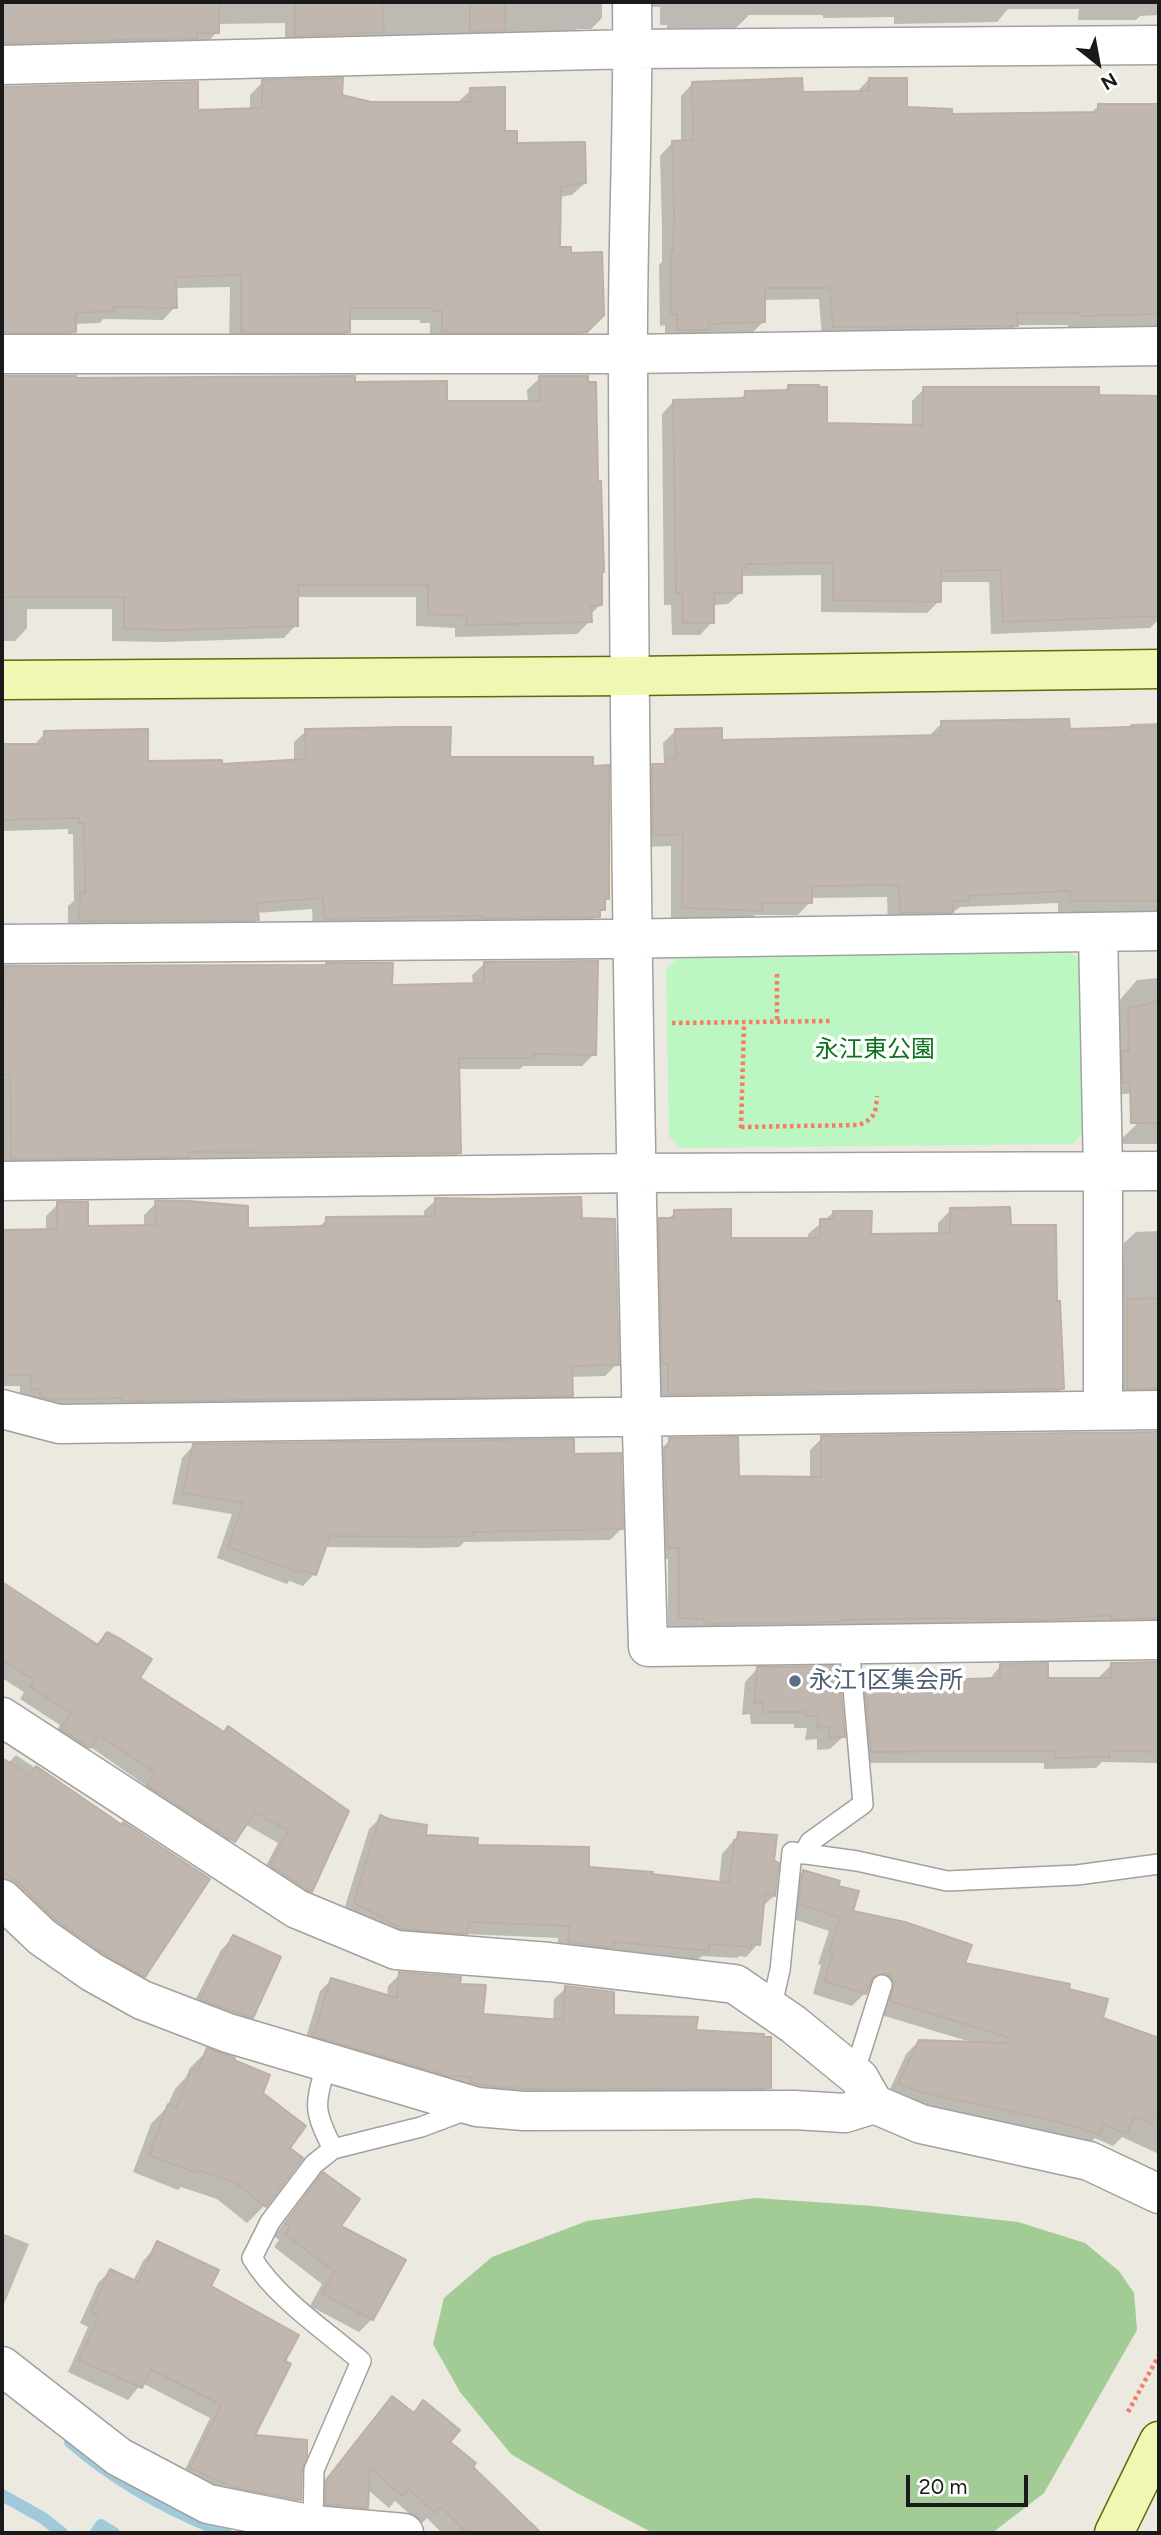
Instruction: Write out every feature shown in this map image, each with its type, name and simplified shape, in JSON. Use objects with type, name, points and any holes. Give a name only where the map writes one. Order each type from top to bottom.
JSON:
[{"type":"street","points":[[632,2],[628,354],[631,676],[636,1173],[648,1647],[1159,1640]]},
{"type":"street","points":[[2,65],[633,49],[1159,45]]},
{"type":"street","points":[[2,354],[628,354],[1159,346]]},
{"type":"street","points":[[2,680],[631,676],[1159,668]]},
{"type":"street","points":[[2,944],[634,939],[1159,931]]},
{"type":"street","points":[[1098,932],[1103,1171],[1102,1410]]},
{"type":"street","points":[[2,1181],[636,1173],[1159,1171]]},
{"type":"street","points":[[2,1409],[59,1424],[1159,1410]]},
{"type":"street","points":[[2,1717],[297,1909],[396,1950],[549,1962],[735,1984],[850,2070],[859,2078],[874,2104],[921,2124],[1089,2161],[1159,2194]]},
{"type":"street","points":[[2,1899],[42,1937],[92,1972],[142,2000],[229,2033],[477,2106],[524,2111],[794,2110],[845,2113],[874,2104]]},
{"type":"street","points":[[2,2366],[120,2457],[208,2504],[313,2525],[404,2533]]},
{"type":"street","points":[[1114,2533],[1159,2441]]},
{"type":"lane","points":[[803,1854],[810,1842],[863,1804],[849,1643]]},
{"type":"lane","points":[[771,2009],[780,1970],[792,1852],[857,1861],[947,1881],[1077,1875],[1159,1864]]},
{"type":"lane","points":[[850,2070],[860,2055],[882,1985]]},
{"type":"lane","points":[[327,2062],[316,2102],[320,2124],[333,2149]]},
{"type":"lane","points":[[313,2525],[314,2470],[361,2361],[283,2294],[259,2270],[252,2258],[270,2222],[314,2164],[333,2149],[421,2127],[477,2106]]},
{"type":"path","points":[[777,974],[777,1021]]},
{"type":"path","points":[[660,1023],[832,1021]]},
{"type":"path","points":[[741,1141],[744,1023]]},
{"type":"path","points":[[741,1127],[859,1125],[871,1120],[876,1114],[877,1096]]},
{"type":"green space","name":"永江東公園","points":[[1069,951],[1083,962],[1083,1133],[1073,1144],[681,1148],[669,1136],[666,969],[681,956]]},
{"type":"green space","points":[[755,2198],[873,2206],[1018,2222],[1085,2243],[1119,2271],[1134,2293],[1137,2330],[1044,2493],[992,2533],[653,2533],[511,2454],[460,2392],[433,2344],[444,2298],[492,2257],[587,2221]]},
{"type":"building","points":[[2,2],[219,2],[219,33],[197,33],[197,38],[2,43]]},
{"type":"building","points":[[295,2],[382,2],[384,32],[295,36]]},
{"type":"building","points":[[470,2],[505,2],[505,30],[470,31]]},
{"type":"building","points":[[343,78],[342,95],[371,102],[470,102],[470,88],[505,87],[505,131],[517,131],[517,143],[585,142],[586,183],[561,187],[560,247],[571,247],[571,253],[602,252],[604,315],[587,332],[442,332],[442,311],[432,311],[432,308],[350,308],[350,332],[241,332],[241,275],[176,277],[177,308],[114,307],[114,311],[76,313],[76,332],[2,332],[2,87],[198,82],[198,110],[262,108],[262,80]]},
{"type":"building","points":[[802,78],[803,92],[869,91],[869,78],[907,78],[907,107],[952,109],[952,114],[1098,112],[1098,104],[1159,104],[1159,314],[1080,316],[1080,313],[1017,313],[1018,326],[833,327],[830,288],[765,288],[765,322],[709,324],[709,330],[677,330],[677,314],[671,314],[674,213],[672,141],[693,140],[692,82]]},
{"type":"building","points":[[2,376],[355,376],[355,382],[447,381],[447,401],[540,401],[539,376],[588,376],[588,382],[596,382],[598,481],[601,481],[604,572],[602,605],[591,606],[592,622],[467,625],[466,616],[428,614],[428,585],[298,585],[298,626],[178,630],[124,629],[124,597],[2,597]]},
{"type":"building","points":[[788,385],[827,387],[827,423],[923,425],[923,387],[1099,387],[1099,395],[1159,396],[1159,616],[1003,622],[1001,570],[941,571],[941,602],[833,600],[833,563],[746,564],[746,567],[742,568],[742,593],[714,593],[714,623],[683,623],[682,593],[676,593],[673,400],[745,398],[745,391],[788,390]]},
{"type":"building","points":[[1069,719],[1070,729],[1159,726],[1159,901],[1070,901],[1070,891],[968,896],[968,901],[953,901],[953,912],[900,913],[899,885],[812,886],[812,903],[762,903],[762,911],[682,908],[683,834],[653,836],[652,764],[667,764],[667,758],[676,759],[675,729],[722,728],[722,740],[942,735],[941,721]]},
{"type":"building","points":[[451,727],[450,757],[593,757],[593,766],[609,765],[609,899],[605,899],[605,910],[600,910],[600,917],[324,919],[323,898],[257,903],[259,920],[79,921],[80,892],[85,893],[84,823],[79,823],[79,818],[2,820],[2,744],[45,744],[44,731],[148,729],[148,761],[222,760],[222,764],[306,759],[305,729]]},
{"type":"building","points":[[598,961],[596,1055],[533,1054],[533,1058],[459,1058],[461,1153],[189,1152],[189,1157],[11,1159],[10,1075],[2,1075],[5,966],[393,963],[392,985],[484,983],[484,962]]},
{"type":"building","points":[[1159,1001],[1159,1123],[1131,1123],[1130,1083],[1123,1083],[1122,1051],[1129,1051],[1128,1009]]},
{"type":"building","points":[[581,1197],[582,1218],[615,1219],[619,1365],[572,1366],[573,1396],[53,1400],[40,1396],[40,1389],[31,1389],[31,1375],[2,1376],[2,1230],[57,1229],[57,1202],[88,1202],[88,1226],[156,1225],[155,1201],[248,1206],[248,1228],[326,1226],[326,1217],[435,1216],[435,1198]]},
{"type":"building","points":[[1010,1207],[1011,1225],[1056,1225],[1057,1301],[1060,1301],[1064,1389],[668,1394],[668,1364],[662,1364],[659,1218],[674,1218],[674,1210],[731,1209],[731,1238],[820,1238],[820,1219],[834,1219],[833,1211],[872,1211],[871,1234],[950,1233],[950,1208]]},
{"type":"building","points":[[1159,1298],[1159,1388],[1127,1389],[1127,1299]]},
{"type":"building","points":[[1159,1432],[1159,1618],[1111,1619],[1111,1615],[1048,1620],[942,1618],[704,1624],[704,1619],[679,1618],[679,1548],[668,1548],[665,1447],[669,1447],[669,1438],[738,1437],[739,1476],[821,1477],[821,1436]]},
{"type":"building","points":[[574,1439],[574,1454],[621,1453],[623,1529],[473,1532],[473,1536],[437,1537],[330,1536],[316,1575],[301,1570],[300,1573],[228,1547],[243,1503],[183,1493],[193,1444]]},
{"type":"building","points":[[2,1582],[98,1645],[107,1632],[152,1659],[140,1678],[224,1732],[228,1726],[349,1811],[312,1892],[270,1865],[288,1831],[255,1812],[235,1842],[147,1785],[155,1773],[99,1735],[90,1748],[60,1729],[71,1713],[30,1687],[34,1680],[2,1660]]},
{"type":"building","points":[[1159,1662],[1159,1752],[1112,1751],[1109,1752],[1110,1757],[1055,1758],[1055,1751],[871,1752],[865,1682],[1000,1678],[1000,1664],[1048,1663],[1048,1678],[1111,1678],[1111,1663]]},
{"type":"building","points":[[839,1666],[845,1737],[829,1738],[829,1727],[817,1728],[819,1716],[806,1716],[806,1712],[763,1712],[762,1702],[754,1703],[757,1667]]},
{"type":"building","points":[[2,1758],[30,1775],[36,1766],[122,1825],[123,1822],[210,1879],[145,1977],[111,1958],[56,1920],[2,1870]]},
{"type":"building","points":[[380,1815],[427,1825],[426,1835],[478,1838],[477,1845],[589,1847],[589,1867],[653,1872],[652,1874],[729,1883],[734,1840],[737,1840],[738,1832],[777,1835],[774,1861],[779,1863],[775,1896],[765,1893],[760,1945],[751,1944],[751,1947],[710,1944],[709,1951],[614,1942],[614,1948],[568,1942],[569,1926],[469,1922],[467,1934],[403,1929],[354,1903]]},
{"type":"building","points":[[803,1870],[840,1881],[838,1886],[859,1891],[853,1911],[905,1922],[972,1945],[965,1963],[1070,1984],[1069,1989],[1108,1999],[1103,2018],[1159,2038],[1159,2117],[1154,2116],[1152,2123],[1134,2117],[1127,2134],[1103,2124],[1100,2135],[1059,2122],[916,2091],[898,2083],[919,2040],[1006,2043],[1007,2037],[890,2001],[894,1983],[891,1976],[885,1973],[873,1977],[866,1994],[824,1981],[833,1953],[829,1952],[840,1918],[799,1904]]},
{"type":"building","points":[[233,1935],[281,1957],[253,2018],[200,1999]]},
{"type":"building","points":[[399,1972],[461,1977],[460,1984],[486,1985],[483,2014],[563,2020],[565,1986],[614,1992],[614,2015],[698,2017],[696,2030],[764,2034],[764,2037],[771,2037],[771,2088],[525,2089],[481,2085],[471,2082],[471,2077],[449,2076],[313,2036],[331,1978],[397,1998]]},
{"type":"building","points":[[207,2048],[270,2075],[263,2093],[306,2126],[290,2148],[303,2158],[266,2207],[234,2182],[198,2170],[197,2173],[149,2155],[168,2104],[176,2108],[192,2069],[197,2072]]},
{"type":"building","points":[[323,2172],[360,2199],[341,2226],[406,2260],[373,2320],[322,2294],[334,2271],[285,2234],[290,2227],[285,2223]]},
{"type":"building","points":[[157,2241],[219,2270],[211,2286],[299,2335],[285,2361],[291,2364],[255,2435],[307,2440],[301,2500],[233,2487],[190,2468],[221,2405],[151,2369],[142,2388],[79,2360],[99,2315],[91,2311],[110,2269],[138,2282]]},
{"type":"building","points":[[392,2396],[414,2413],[423,2400],[460,2430],[450,2442],[476,2463],[473,2467],[541,2533],[467,2533],[441,2507],[435,2513],[409,2489],[402,2496],[370,2467],[368,2508],[326,2504],[326,2480]]},
{"type":"waterway","points":[[70,2442],[106,2470],[144,2494],[226,2533]]},
{"type":"waterway","points":[[2,2495],[43,2518],[62,2533]]},
{"type":"waterway","points":[[96,2533],[101,2525],[114,2533]]},
{"type":"place","name":"永江1区集会所","points":[[795,1681]]}]
